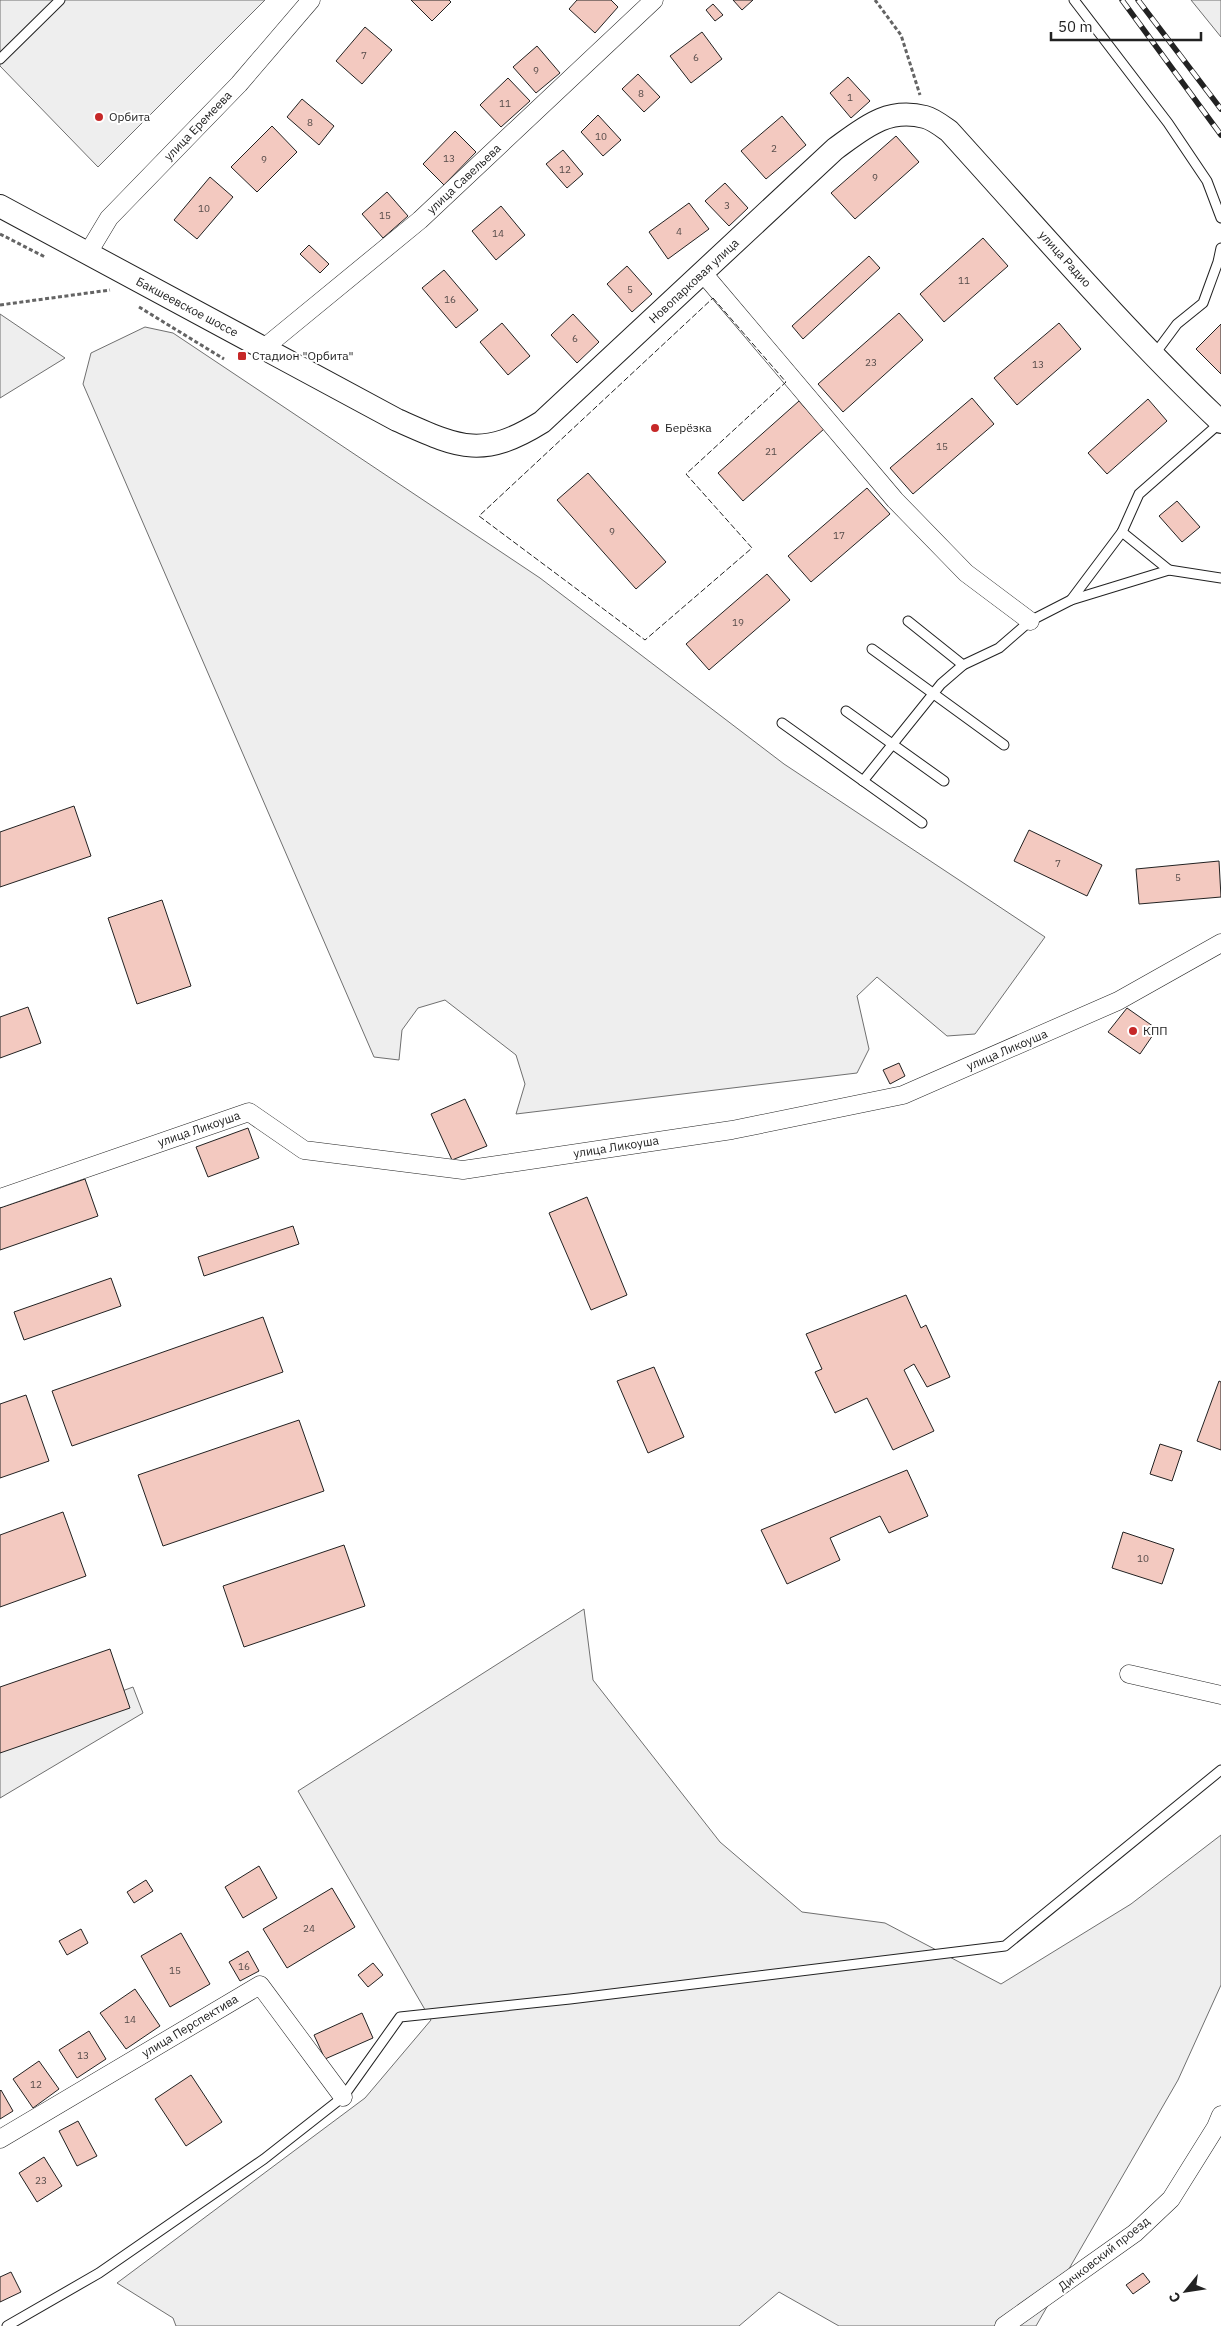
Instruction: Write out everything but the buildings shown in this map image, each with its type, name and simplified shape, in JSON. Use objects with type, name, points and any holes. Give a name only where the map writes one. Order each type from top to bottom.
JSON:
[{"type":"street","name":"улица Еремеева","points":[[88,253],[109,218],[239,84],[311,0]]},
{"type":"street","name":"улица Савельева","points":[[264,348],[420,220],[654,0]]},
{"type":"street","name":"улица Радио","points":[[901,114],[926,117],[949,131],[1154,355],[1221,422]]},
{"type":"street","name":"Новопарковая улица","points":[[486,446],[520,436],[542,422],[835,148],[876,120],[901,114]]},
{"type":"street","name":"Бакшеевское шоссе","points":[[0,206],[396,420],[453,442],[486,446]]},
{"type":"street","points":[[702,272],[895,500],[966,574],[1030,621]]},
{"type":"street","name":"улица Ликоуша","points":[[0,1198],[249,1112],[304,1150],[463,1170],[732,1130],[903,1095],[1118,1001],[1221,942]]},
{"type":"street","points":[[1129,1674],[1221,1696]]},
{"type":"street","name":"улица Перспектива","points":[[0,2139],[260,1985],[343,2097]]},
{"type":"street","name":"Дичковский проезд","points":[[1004,2326],[1135,2233],[1171,2199],[1216,2127],[1221,2115]]},
{"type":"lane","points":[[0,58],[60,0]]},
{"type":"lane","points":[[1074,0],[1168,123],[1207,181],[1221,218]]},
{"type":"lane","points":[[1154,355],[1178,324],[1203,303],[1218,262],[1221,248]]},
{"type":"lane","points":[[1071,600],[1122,532],[1139,494],[1221,422]]},
{"type":"lane","points":[[1122,532],[1169,570]]},
{"type":"lane","points":[[863,781],[954,671],[998,648],[1030,621],[1071,600],[1169,570],[1221,578]]},
{"type":"lane","points":[[908,621],[963,665]]},
{"type":"lane","points":[[872,648],[1004,745]]},
{"type":"lane","points":[[846,711],[944,781]]},
{"type":"lane","points":[[782,723],[922,823]]},
{"type":"lane","points":[[7,2326],[99,2273],[264,2159],[343,2097],[400,2018],[1005,1946],[1221,1770]]},
{"type":"path","points":[[874,0],[901,35],[926,117]]},
{"type":"path","points":[[0,234],[51,260]]},
{"type":"path","points":[[102,285],[118,294]]},
{"type":"path","points":[[0,305],[110,290]]},
{"type":"path","points":[[134,304],[224,359]]},
{"type":"shaded area","name":"Орбита","points":[[0,0],[265,0],[98,167],[0,66]]},
{"type":"shaded area","points":[[1191,0],[1221,0],[1221,37]]},
{"type":"shaded area","points":[[0,314],[65,358],[0,398]]},
{"type":"shaded area","points":[[145,327],[173,333],[540,578],[784,764],[1045,937],[975,1034],[947,1036],[877,977],[857,996],[869,1049],[857,1073],[516,1114],[525,1084],[516,1055],[445,1000],[418,1008],[402,1030],[399,1060],[374,1057],[83,384],[91,353]]},
{"type":"shaded area","points":[[584,1609],[593,1680],[720,1842],[802,1912],[885,1923],[1001,1984],[1131,1904],[1221,1835],[1221,1985],[1178,2080],[1036,2326],[839,2326],[779,2292],[739,2326],[176,2326],[173,2318],[117,2283],[365,2098],[431,2020],[298,1791]]},
{"type":"shaded area","points":[[133,1687],[143,1713],[0,1798],[0,1736]]},
{"type":"railway","points":[[1122,0],[1221,135]]},
{"type":"railway","points":[[1138,0],[1221,109]]},
{"type":"fence","points":[[713,298],[786,382],[686,474],[752,548],[645,640],[479,516],[713,298]]},
{"type":"place","name":"Орбита","points":[[99,117]]},
{"type":"place","name":"Стадион \"Орбита\"","points":[[242,356]]},
{"type":"place","name":"Берёзка","points":[[655,428]]},
{"type":"place","name":"КПП","points":[[1133,1031]]}]
